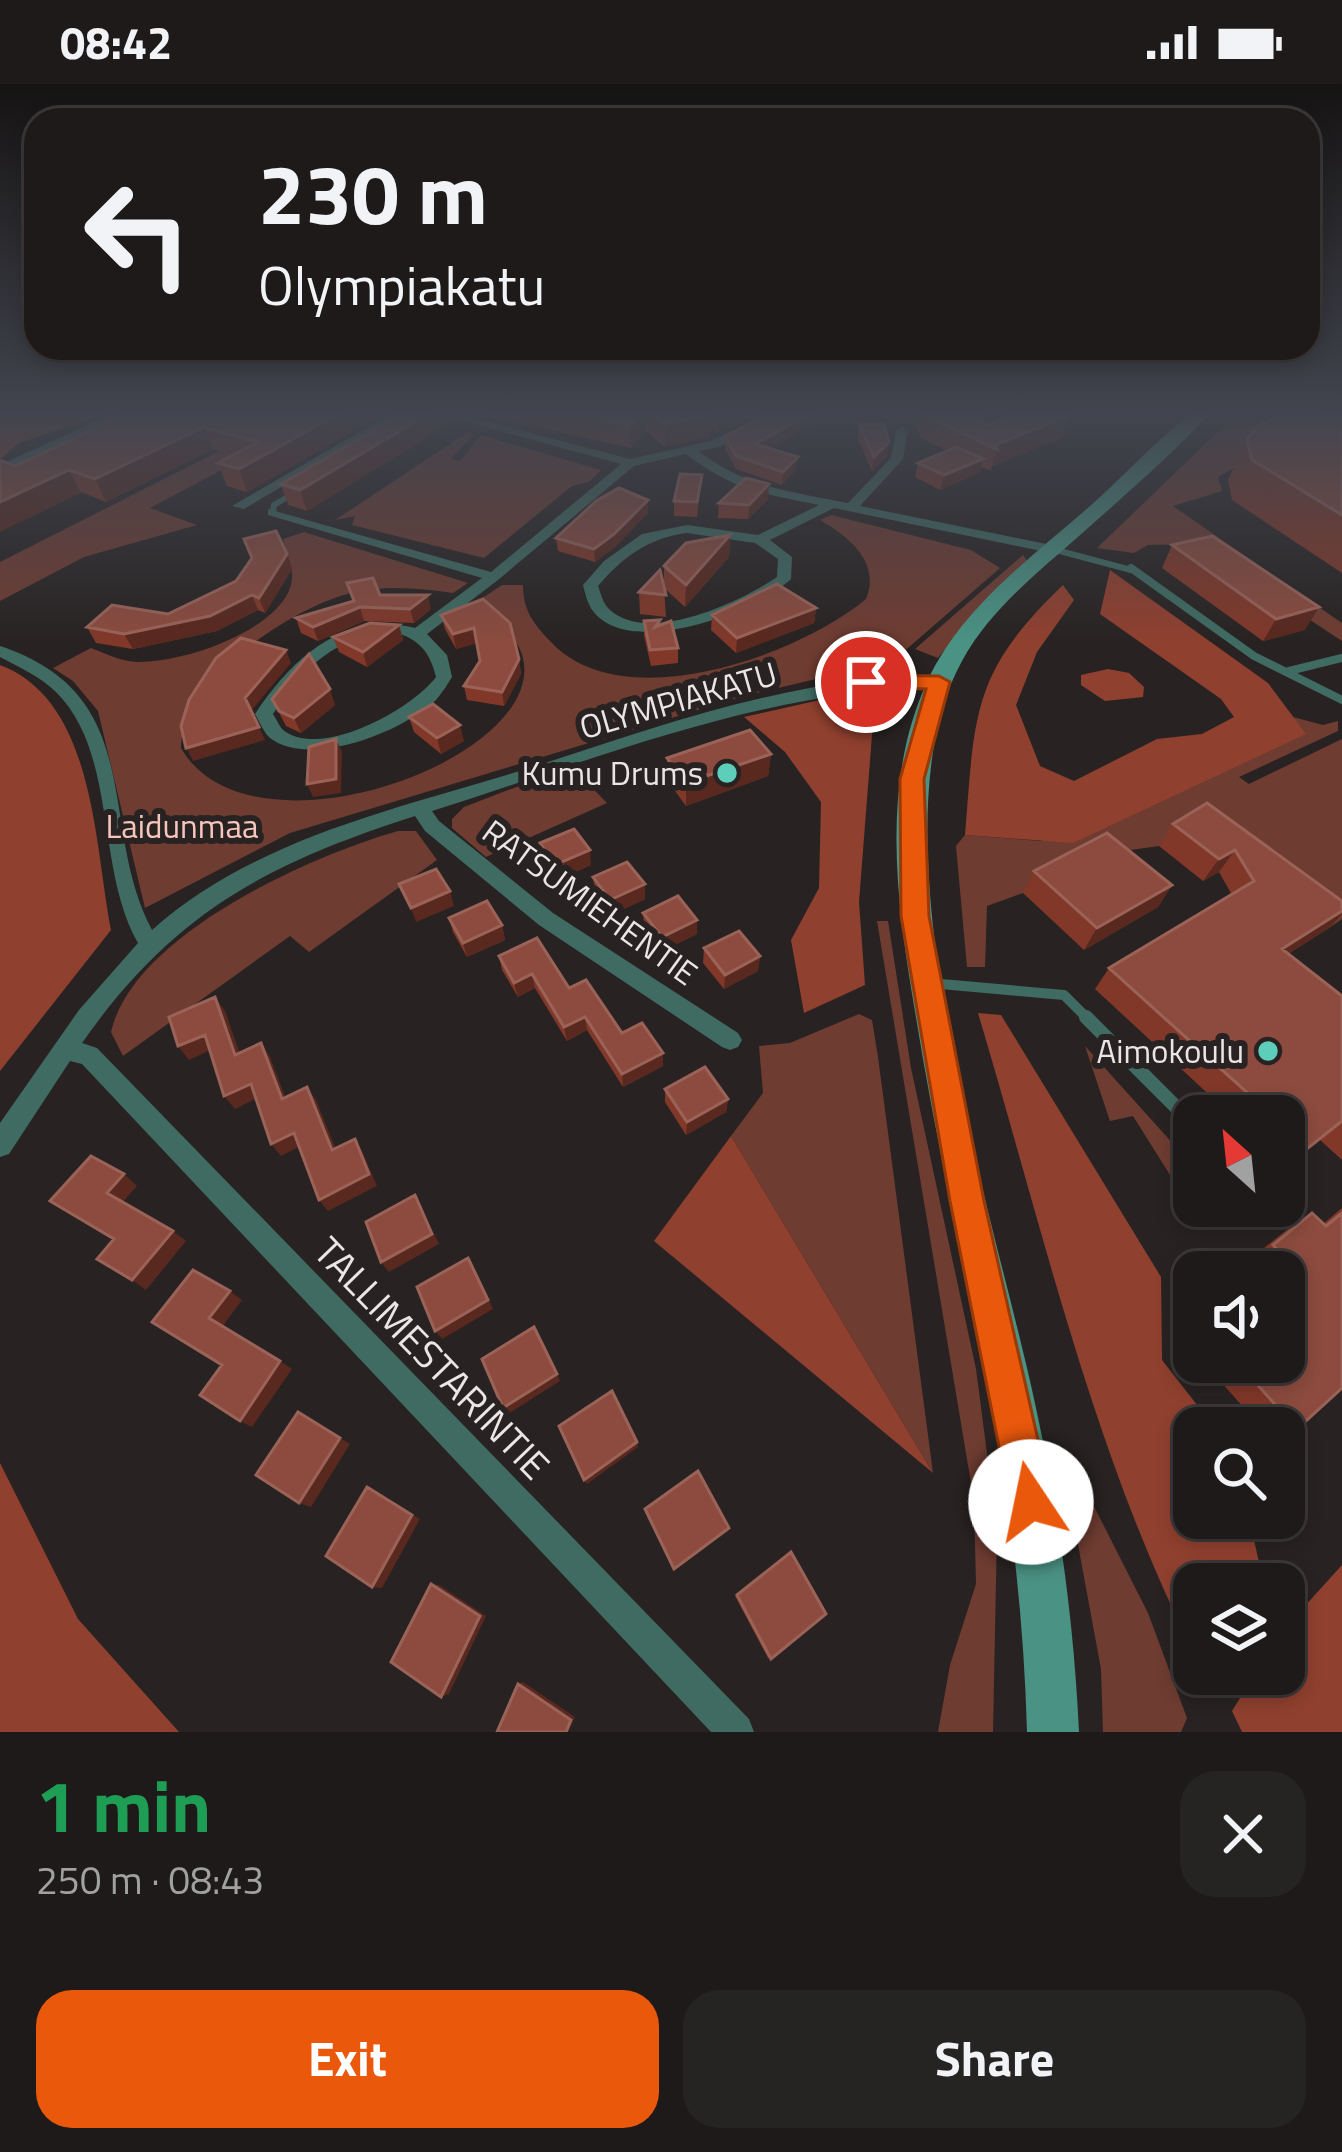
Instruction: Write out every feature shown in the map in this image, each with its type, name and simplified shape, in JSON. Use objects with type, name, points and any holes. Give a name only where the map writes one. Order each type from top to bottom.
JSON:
[{"type":"main road","points":[[1053,1732],[1053,1644],[1031,1502],[914,904],[912,779],[939,682],[1008,592],[1121,489]]},
{"type":"street","points":[[239,506],[269,489]]},
{"type":"street","points":[[417,634],[494,578],[599,489]]},
{"type":"street","points":[[760,489],[1056,550]]},
{"type":"street","points":[[849,510],[869,489]]},
{"type":"street","points":[[760,540],[785,557],[784,579],[703,620],[675,626],[622,622],[602,612],[591,598],[590,585],[598,575],[636,543],[666,529],[697,526],[760,540],[830,506]]},
{"type":"street","points":[[273,512],[494,578]]},
{"type":"street","points":[[397,625],[417,634],[439,655],[445,677],[433,698],[409,717],[374,731],[314,742],[284,738],[267,724],[264,714],[276,692],[346,635],[397,625]]},
{"type":"street","points":[[0,651],[38,666],[85,710],[97,742],[132,911],[151,945]]},
{"type":"street","name":"OLYMPIAKATU","points":[[0,1145],[112,983],[194,908],[278,858],[611,748],[842,686],[886,680],[939,682]]},
{"type":"street","name":"RATSUMIEHENTIE","points":[[420,809],[432,826],[546,919],[730,1040]]},
{"type":"street","name":"TALLIMESTARINTIE","points":[[65,1049],[89,1055],[736,1732]]},
{"type":"lane","points":[[273,512],[274,505],[301,489]]},
{"type":"lane","points":[[1056,550],[1130,567],[1254,656],[1342,700]]},
{"type":"lane","points":[[1289,671],[1342,658]]},
{"type":"lane","points":[[927,982],[1064,995],[1173,1104]]},
{"type":"green space","points":[[144,489],[186,489],[150,508],[197,525],[84,557],[0,601],[0,562]]},
{"type":"green space","points":[[382,489],[568,489],[484,558],[352,525],[355,516],[335,520]]},
{"type":"green space","points":[[1158,489],[1221,489],[1173,506],[1342,623],[1342,641],[1195,544],[1148,545],[1134,553],[1097,548]]},
{"type":"green space","name":"Laidunmaa","points":[[831,515],[971,550],[1000,568],[893,661],[748,695],[290,833],[145,908],[98,711],[73,681],[53,668],[91,648],[125,660],[155,661],[198,652],[242,634],[277,608],[288,593],[292,572],[283,539],[304,532],[468,583],[453,593],[376,589],[326,601],[243,651],[199,698],[186,723],[181,748],[216,782],[266,798],[325,799],[386,786],[443,763],[489,732],[518,696],[523,658],[510,634],[475,603],[502,585],[523,585],[534,622],[550,641],[582,664],[620,676],[710,671],[798,640],[866,599],[870,586],[866,562],[842,534],[820,520]]},
{"type":"green space","points":[[1023,555],[1028,562],[979,607],[938,658],[915,649]]},
{"type":"green space","points":[[1293,717],[1323,725],[1338,721],[1338,731],[1239,777],[1249,784],[1342,739],[1342,919],[1329,928],[1193,827],[1159,846],[1094,855],[1023,893],[987,906],[985,967],[967,967],[956,846],[965,835],[1041,841],[1305,734]]},
{"type":"green space","points":[[571,766],[607,803],[486,857],[452,828],[452,819],[464,807]]},
{"type":"green space","points":[[398,831],[416,831],[437,860],[309,952],[290,936],[123,1056],[111,1032],[126,997],[153,963],[188,932],[274,880]]},
{"type":"green space","points":[[877,921],[888,921],[911,1068],[976,1369],[997,1530],[993,1732],[938,1732],[950,1665],[976,1584],[974,1501]]},
{"type":"green space","points":[[859,1014],[872,1020],[878,1057],[933,1473],[731,1136],[763,1093],[759,1046],[790,1043]]},
{"type":"green space","points":[[1085,1046],[1173,1144],[1173,1180],[1133,1116],[1110,1121]]},
{"type":"green space","points":[[1071,1461],[1148,1613],[1173,1680],[1173,1695],[1178,1695],[1187,1718],[1181,1732],[1103,1732],[1101,1669],[1067,1485]]},
{"type":"shaded area","points":[[1110,570],[1268,683],[1306,734],[1073,843],[965,835],[983,698],[1010,644],[1063,585],[1074,600],[1037,652],[1016,705],[1040,766],[1074,781],[1157,739],[1202,734],[1234,717],[1221,699],[1100,614]]},
{"type":"shaded area","points":[[0,665],[31,683],[55,709],[72,742],[85,778],[111,930],[0,1071]]},
{"type":"shaded area","points":[[1108,669],[1129,673],[1144,687],[1143,697],[1105,701],[1081,685],[1081,675]]},
{"type":"shaded area","points":[[851,693],[866,698],[874,709],[859,902],[865,985],[804,1013],[791,940],[819,888],[821,802],[785,752],[744,717]]},
{"type":"shaded area","points":[[978,1013],[1001,1015],[1161,1277],[1162,1360],[1173,1374],[1173,1383],[1180,1383],[1199,1407],[1173,1407],[1173,1539],[1254,1539],[1259,1563],[1173,1563],[1173,1609],[1098,1419]]},
{"type":"shaded area","points":[[731,1136],[933,1473],[654,1241]]},
{"type":"shaded area","points":[[0,1463],[78,1619],[179,1732],[0,1732]]},
{"type":"shaded area","points":[[1342,1565],[1342,1732],[1242,1732],[1232,1711],[1242,1695],[1305,1695],[1305,1606]]},
{"type":"building","points":[[0,489],[28,489],[0,502]]},
{"type":"building","points":[[617,489],[648,500],[594,549],[556,538],[596,501]]},
{"type":"building","points":[[677,489],[699,489],[697,502],[674,501]]},
{"type":"building","points":[[734,489],[764,489],[749,505],[719,503]]},
{"type":"building","points":[[1299,489],[1342,489],[1342,515]]},
{"type":"building","points":[[276,531],[287,554],[259,598],[252,595],[210,616],[124,634],[87,627],[112,605],[168,614],[236,581],[252,558],[244,539]]},
{"type":"building","points":[[730,535],[686,585],[664,566],[686,543]]},
{"type":"building","points":[[1212,536],[1319,607],[1276,619],[1172,545]]},
{"type":"building","points":[[660,570],[666,595],[639,592]]},
{"type":"building","points":[[373,578],[380,595],[428,595],[410,609],[360,607],[313,627],[296,618],[354,601],[347,583]]},
{"type":"building","points":[[777,584],[816,608],[737,638],[712,615]]},
{"type":"building","points":[[483,599],[510,623],[519,659],[502,692],[464,686],[480,661],[474,628],[453,634],[441,615]]},
{"type":"building","points":[[660,620],[655,627],[671,621],[678,648],[650,650],[644,621]]},
{"type":"building","points":[[370,623],[399,625],[363,652],[333,637]]},
{"type":"building","points":[[241,638],[286,650],[245,698],[259,727],[186,748],[181,726],[189,700],[216,658]]},
{"type":"building","points":[[309,654],[330,689],[294,718],[279,711],[272,699]]},
{"type":"building","points":[[433,704],[460,725],[437,738],[409,717]]},
{"type":"building","points":[[750,730],[771,754],[686,783],[667,758]]},
{"type":"building","points":[[336,739],[336,779],[307,784],[309,747]]},
{"type":"building","points":[[1207,803],[1342,901],[1342,911],[1282,949],[1342,996],[1342,1121],[1308,1148],[1305,1095],[1250,1095],[1109,968],[1254,881],[1235,850],[1219,859],[1173,824]]},
{"type":"building","points":[[574,829],[590,850],[555,865],[540,843]]},
{"type":"building","points":[[1107,833],[1172,885],[1097,928],[1034,871]]},
{"type":"building","points":[[627,862],[645,884],[610,900],[593,877]]},
{"type":"building","points":[[436,869],[450,891],[411,908],[399,884]]},
{"type":"building","points":[[678,896],[697,920],[662,937],[643,913]]},
{"type":"building","points":[[487,901],[502,925],[463,943],[449,918]]},
{"type":"building","points":[[739,931],[760,956],[725,975],[704,948]]},
{"type":"building","points":[[537,938],[569,988],[586,980],[622,1033],[642,1023],[663,1053],[622,1074],[585,1017],[564,1027],[532,974],[514,983],[499,956]]},
{"type":"building","points":[[215,997],[235,1055],[261,1043],[282,1099],[307,1087],[332,1150],[355,1139],[369,1174],[319,1200],[294,1133],[271,1144],[251,1084],[224,1096],[205,1035],[178,1046],[169,1017]]},
{"type":"building","points":[[705,1067],[728,1099],[687,1122],[665,1089]]},
{"type":"building","points":[[91,1156],[124,1174],[107,1193],[173,1231],[132,1280],[97,1259],[114,1239],[50,1201]]},
{"type":"building","points":[[415,1195],[432,1234],[381,1262],[366,1222]]},
{"type":"building","points":[[1312,1213],[1326,1226],[1342,1213],[1342,1388],[1305,1422],[1305,1407],[1277,1407],[1256,1383],[1305,1383],[1305,1251],[1279,1251],[1273,1245],[1295,1227],[1305,1227],[1305,1219]]},
{"type":"building","points":[[468,1258],[488,1300],[435,1331],[417,1287]]},
{"type":"building","points":[[193,1270],[230,1291],[209,1318],[280,1361],[240,1421],[200,1395],[222,1365],[152,1322]]},
{"type":"building","points":[[534,1327],[557,1374],[503,1408],[482,1359]]},
{"type":"building","points":[[612,1391],[637,1442],[584,1480],[559,1426]]},
{"type":"building","points":[[298,1412],[340,1438],[299,1503],[256,1475]]},
{"type":"building","points":[[698,1471],[729,1528],[674,1569],[645,1509]]},
{"type":"building","points":[[367,1487],[412,1515],[372,1587],[326,1556]]},
{"type":"building","points":[[791,1552],[826,1614],[771,1659],[737,1595]]},
{"type":"building","points":[[431,1584],[480,1616],[441,1697],[391,1662]]},
{"type":"building","points":[[518,1684],[571,1720],[566,1732],[497,1732]]},
{"type":"place","name":"Kumu Drums","points":[[727,773]]},
{"type":"place","name":"Aimokoulu","points":[[1268,1051]]},
{"type":"route","points":[[866,682],[939,682],[912,779],[915,916],[967,1201],[1031,1502]]}]
